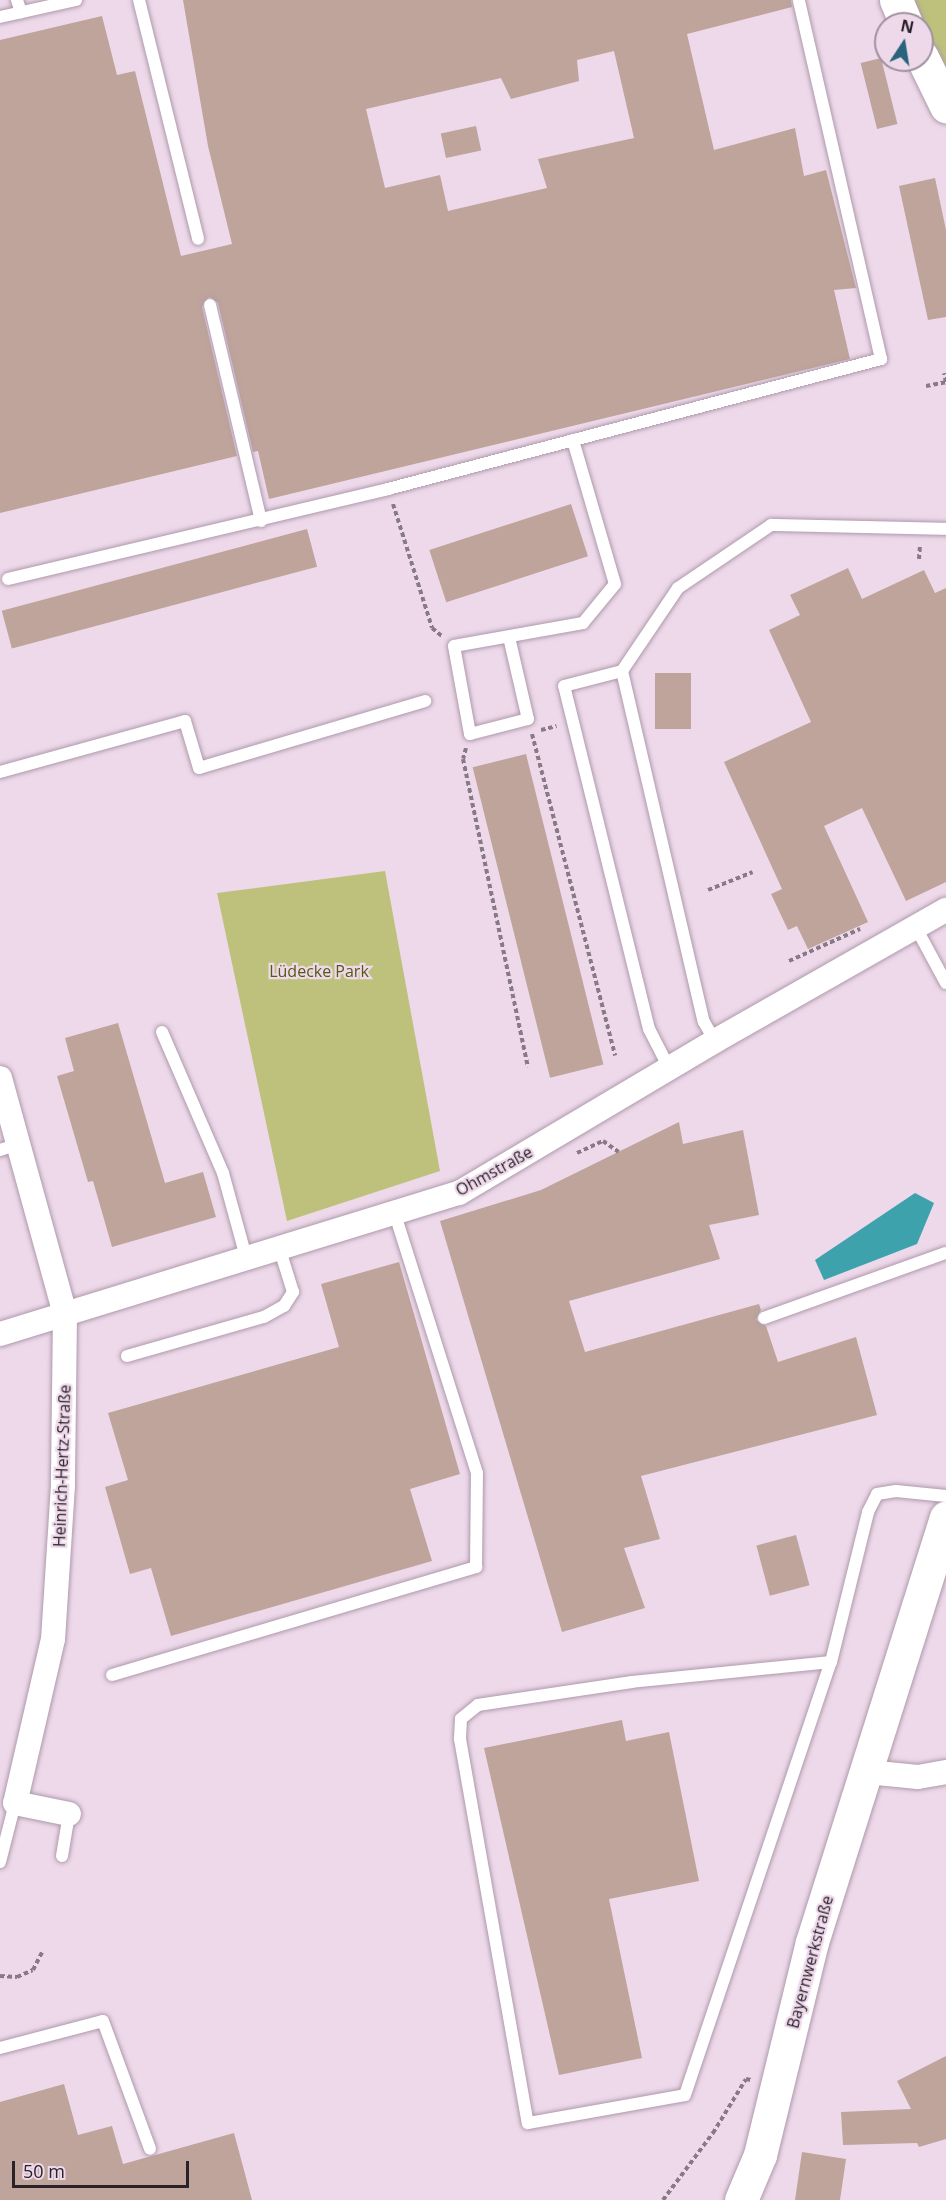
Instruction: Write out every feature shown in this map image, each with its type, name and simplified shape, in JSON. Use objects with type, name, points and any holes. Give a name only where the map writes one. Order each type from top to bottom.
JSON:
[{"type":"street","points":[[929,72],[946,106]]},
{"type":"street","name":"Ohmstraße","points":[[0,1334],[394,1210],[459,1193],[670,1070],[715,1041],[946,910]]},
{"type":"street","name":"Heinrich-Hertz-Straße","points":[[0,1078],[9,1147],[65,1314],[63,1485],[53,1639],[15,1803]]},
{"type":"street","name":"Bayernwerkstraße","points":[[741,2200],[760,2155],[812,1942],[946,1518]]},
{"type":"street","points":[[867,1772],[918,1778],[946,1772]]},
{"type":"street","points":[[15,1803],[69,1814]]},
{"type":"lane","points":[[0,17],[19,6],[76,0]]},
{"type":"lane","points":[[139,0],[198,239]]},
{"type":"lane","points":[[8,579],[261,521],[881,359],[799,0]]},
{"type":"lane","points":[[210,305],[261,521]]},
{"type":"lane","points":[[508,637],[528,719],[470,734],[454,646],[584,623],[615,584],[573,441]]},
{"type":"lane","points":[[670,1070],[649,1029],[564,686],[622,671],[678,588],[771,525],[946,529]]},
{"type":"lane","points":[[622,671],[704,1022],[715,1041]]},
{"type":"lane","points":[[0,772],[185,721],[199,768],[425,700]]},
{"type":"lane","points":[[915,926],[946,983]]},
{"type":"lane","points":[[162,1032],[200,1112],[223,1173],[246,1257]]},
{"type":"lane","points":[[112,1675],[476,1567],[477,1473],[394,1210]]},
{"type":"lane","points":[[127,1356],[264,1317],[284,1306],[293,1292],[279,1247]]},
{"type":"lane","points":[[764,1318],[946,1253]]},
{"type":"lane","points":[[831,1662],[632,1682],[490,1703],[478,1705],[461,1719],[460,1738],[528,2123],[685,2095],[831,1662],[868,1512],[877,1494],[896,1491],[946,1496]]},
{"type":"lane","points":[[0,1862],[15,1803]]},
{"type":"lane","points":[[62,1856],[69,1814]]},
{"type":"lane","points":[[0,2048],[103,2021],[150,2149]]},
{"type":"path","points":[[926,386],[946,382],[944,373]]},
{"type":"path","points":[[396,513],[432,628],[454,646]]},
{"type":"path","points":[[528,719],[615,1055]]},
{"type":"path","points":[[532,733],[573,722]]},
{"type":"path","points":[[470,734],[463,759],[528,1067]]},
{"type":"path","points":[[708,890],[753,872]]},
{"type":"path","points":[[789,961],[864,927]]},
{"type":"path","points":[[0,1976],[17,1977],[33,1970],[42,1952]]},
{"type":"path","points":[[663,2200],[680,2181],[746,2079]]},
{"type":"green space","points":[[906,0],[946,0],[946,88],[934,64],[934,12],[914,12]]},
{"type":"green space","name":"Lüdecke Park","points":[[385,871],[440,1171],[287,1221],[217,893]]},
{"type":"water","points":[[915,1193],[934,1203],[917,1244],[824,1280],[815,1260]]},
{"type":"building","points":[[183,0],[791,0],[792,7],[687,34],[714,150],[795,128],[804,176],[826,170],[856,288],[834,290],[850,359],[269,499],[258,451],[253,452],[218,303],[209,297],[202,307],[237,456],[0,513],[0,40],[102,16],[117,75],[135,71],[181,256],[232,244],[208,146]],"holes":[[[614,51],[634,138],[538,159],[547,188],[448,211],[440,175],[385,188],[366,109],[501,78],[511,99],[579,81],[577,60]]]},
{"type":"building","points":[[874,60],[874,72],[884,72],[897,124],[877,129],[861,63]]},
{"type":"building","points":[[476,126],[481,150],[446,158],[441,133]]},
{"type":"building","points":[[935,178],[946,230],[946,317],[928,320],[899,186]]},
{"type":"building","points":[[571,504],[588,556],[446,602],[429,550]]},
{"type":"building","points":[[307,529],[317,567],[12,648],[2,611]]},
{"type":"building","points":[[848,568],[862,599],[924,570],[935,593],[946,588],[946,882],[906,901],[862,808],[824,826],[868,922],[808,949],[797,926],[788,930],[771,894],[782,889],[724,762],[811,722],[769,630],[800,615],[790,595]]},
{"type":"building","points":[[655,673],[691,673],[691,729],[655,729]]},
{"type":"building","points":[[526,754],[603,1064],[550,1078],[473,767]]},
{"type":"building","points":[[118,1023],[165,1183],[203,1172],[216,1217],[112,1247],[93,1181],[88,1182],[57,1076],[74,1071],[65,1038]]},
{"type":"building","points":[[679,1122],[683,1144],[743,1130],[759,1215],[709,1225],[720,1259],[569,1301],[585,1352],[759,1304],[761,1310],[756,1320],[766,1326],[778,1362],[856,1337],[877,1415],[641,1476],[660,1539],[624,1548],[645,1608],[562,1632],[440,1221],[541,1190]]},
{"type":"building","points":[[399,1262],[460,1474],[410,1489],[432,1561],[171,1636],[151,1568],[130,1574],[105,1487],[128,1480],[108,1413],[339,1347],[321,1284]]},
{"type":"building","points":[[796,1535],[809,1585],[770,1596],[756,1546]]},
{"type":"building","points":[[622,1720],[626,1741],[669,1732],[699,1881],[609,1899],[642,2058],[559,2075],[484,1748]]},
{"type":"building","points":[[946,2056],[946,2139],[919,2147],[917,2143],[843,2145],[841,2112],[911,2109],[897,2081]]},
{"type":"building","points":[[64,2084],[78,2135],[112,2126],[123,2164],[234,2133],[252,2200],[0,2200],[0,2102]]},
{"type":"building","points":[[802,2152],[846,2159],[840,2200],[795,2200]]}]
